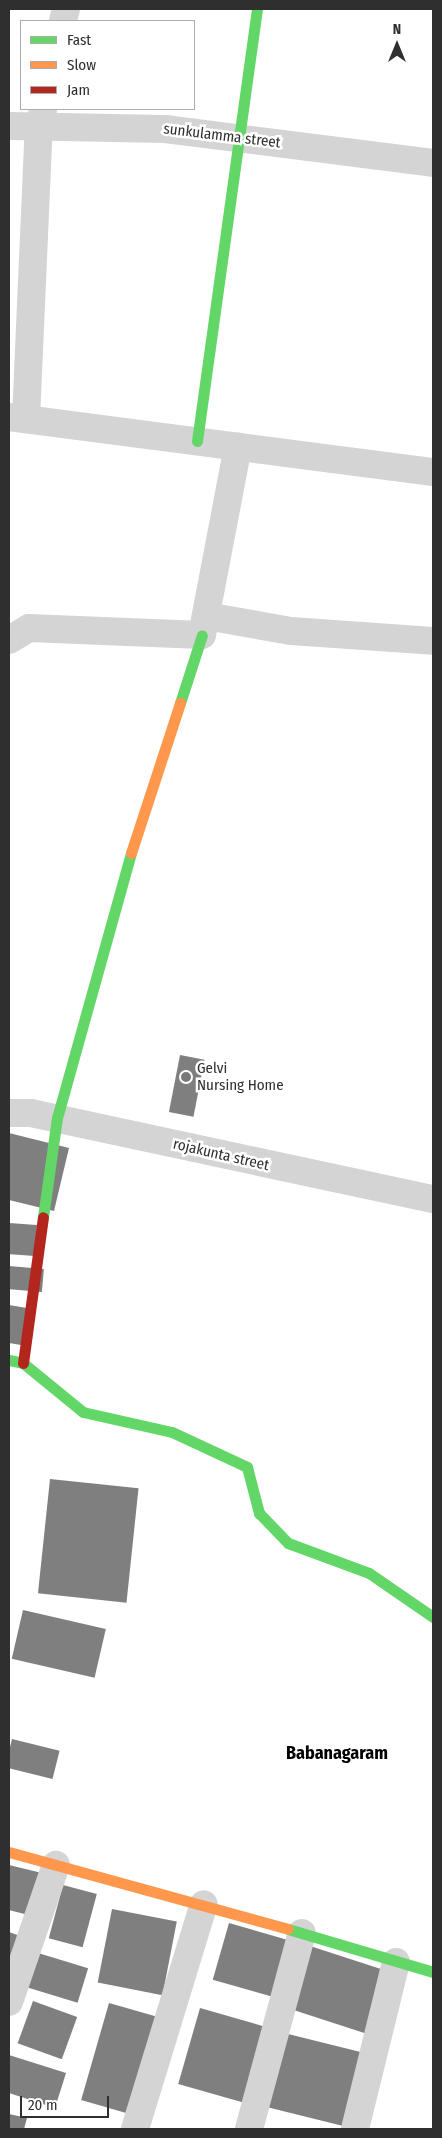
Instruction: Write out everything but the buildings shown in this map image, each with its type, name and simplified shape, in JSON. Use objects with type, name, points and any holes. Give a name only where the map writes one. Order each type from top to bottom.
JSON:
[{"type":"street","points":[[198,441],[237,138],[257,9]]},
{"type":"street","points":[[41,118],[17,418],[433,472]]},
{"type":"street","name":"sunkulamma street","points":[[9,126],[41,118],[165,129],[433,163]]},
{"type":"street","points":[[24,1362],[57,1118],[121,882],[204,626],[238,446]]},
{"type":"street","points":[[9,640],[29,628],[204,626],[433,641]]},
{"type":"street","name":"rojakunta street","points":[[9,1113],[31,1113],[57,1118],[433,1199]]},
{"type":"street","points":[[9,1360],[24,1362],[83,1412],[172,1432],[247,1467],[259,1513],[288,1542],[369,1573],[433,1617]]},
{"type":"street","points":[[9,1852],[204,1904],[433,1972]]},
{"type":"street","points":[[9,2002],[56,1865]]},
{"type":"street","points":[[135,2129],[204,1904]]},
{"type":"street","points":[[249,2129],[302,1933]]},
{"type":"street","points":[[355,2129],[396,1962]]},
{"type":"traffic: fast","points":[[197,441],[257,9]]},
{"type":"traffic: fast","points":[[180,703],[202,635]]},
{"type":"traffic: fast","points":[[43,1217],[57,1118],[131,853]]},
{"type":"traffic: fast","points":[[9,1360],[23,1363],[83,1412],[172,1432],[247,1467],[259,1513],[288,1543],[369,1573],[433,1617]]},
{"type":"traffic: fast","points":[[288,1929],[433,1972]]},
{"type":"traffic: slow","points":[[131,853],[180,703]]},
{"type":"traffic: slow","points":[[9,1852],[288,1929]]},
{"type":"traffic: jam","points":[[23,1363],[43,1217]]},
{"type":"place","name":"Gelvi Nursing Home","points":[[186,1077]]},
{"type":"district","name":"Babanagaram","points":[[337,1753]]}]
